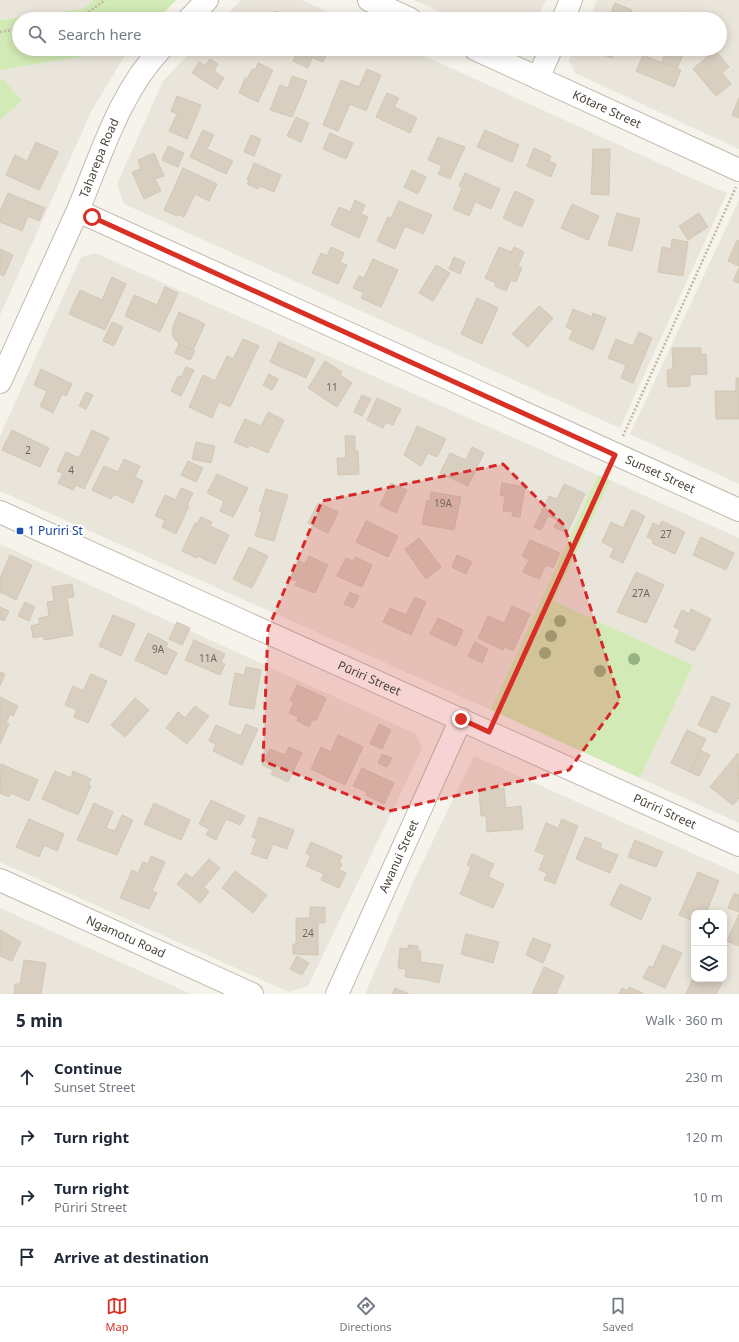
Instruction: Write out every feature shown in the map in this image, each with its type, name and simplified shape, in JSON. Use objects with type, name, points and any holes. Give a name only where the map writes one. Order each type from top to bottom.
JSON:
[{"type":"street","points":[[196,12],[207,0]]},
{"type":"street","points":[[369,0],[395,12]]},
{"type":"street","points":[[566,12],[571,0]]},
{"type":"street","name":"Taharepa Road","points":[[0,382],[78,211],[125,100],[137,79],[155,56]]},
{"type":"street","name":"Kōtare Street","points":[[490,56],[739,170]]},
{"type":"street","points":[[538,78],[548,56]]},
{"type":"street","name":"Sunset Street","points":[[78,211],[739,510]]},
{"type":"street","name":"Pūriri Street","points":[[0,512],[739,845]]},
{"type":"street","name":"Awanui Street","points":[[337,994],[461,719]]},
{"type":"street","name":"Ngamotu Road","points":[[0,880],[252,994]]},
{"type":"path","points":[[89,12],[105,0]]},
{"type":"path","points":[[0,32],[12,30]]},
{"type":"path","points":[[489,732],[739,181]]},
{"type":"highlighted area","points":[[503,464],[564,525],[620,700],[569,770],[389,811],[263,761],[268,629],[322,501]]},
{"type":"shaded area","points":[[0,0],[94,0],[83,9],[60,12],[12,12],[12,18],[0,20]]},
{"type":"shaded area","points":[[241,0],[302,0],[328,12],[230,12]]},
{"type":"shaded area","points":[[414,0],[546,0],[540,12],[440,12]]},
{"type":"shaded area","points":[[597,0],[739,0],[739,149],[575,73],[569,61],[572,56],[727,56],[727,12],[592,12]]},
{"type":"shaded area","points":[[86,56],[125,56],[92,110],[0,315],[0,70]]},
{"type":"shaded area","points":[[187,56],[424,56],[727,193],[620,428],[124,204],[117,184],[163,81]]},
{"type":"shaded area","points":[[739,200],[739,484],[630,434]]},
{"type":"shaded area","points":[[95,253],[598,475],[491,710],[0,491],[0,436],[81,257]]},
{"type":"shaded area","points":[[610,480],[739,538],[739,823],[640,778],[693,665],[554,601]]},
{"type":"shaded area","points":[[0,544],[416,734],[422,749],[308,986],[289,992],[0,862]]},
{"type":"shaded area","points":[[474,756],[739,874],[739,994],[365,994],[414,880]]},
{"type":"shaded area","points":[[0,908],[191,994],[0,994]]},
{"type":"green space","points":[[94,0],[176,0],[165,12],[60,12],[83,9]]},
{"type":"green space","points":[[12,18],[12,56],[86,56],[0,70],[0,20]]},
{"type":"green space","points":[[3,79],[22,101],[0,120],[0,81]]},
{"type":"green space","points":[[598,475],[610,480],[554,601],[693,665],[640,778],[491,710]]},
{"type":"building","points":[[615,3],[632,10],[631,12],[611,12]]},
{"type":"building","points":[[295,56],[306,56],[312,59],[308,68],[293,61]]},
{"type":"building","points":[[309,56],[326,56],[323,62]]},
{"type":"building","points":[[643,56],[681,70],[674,87],[636,71]]},
{"type":"building","points":[[664,56],[682,56],[677,69],[662,62]]},
{"type":"building","points":[[708,56],[720,56],[729,67],[722,73],[731,84],[716,96],[693,69]]},
{"type":"building","points":[[210,59],[218,64],[214,71],[224,78],[217,89],[192,73],[199,62],[205,66]]},
{"type":"building","points":[[258,63],[273,70],[258,102],[239,93],[245,78],[247,79],[252,69],[255,70]]},
{"type":"building","points":[[367,69],[381,75],[366,111],[350,104],[338,131],[323,125],[341,80],[359,87]]},
{"type":"building","points":[[292,76],[307,81],[292,117],[270,110],[280,85],[288,88]]},
{"type":"building","points":[[387,93],[399,98],[394,107],[417,118],[410,133],[376,117]]},
{"type":"building","points":[[177,96],[201,105],[187,139],[169,131],[177,114],[171,111]]},
{"type":"building","points":[[739,98],[739,118],[732,115]]},
{"type":"building","points":[[296,117],[309,123],[301,142],[287,136]]},
{"type":"building","points":[[203,130],[214,135],[207,149],[233,161],[226,174],[190,157]]},
{"type":"building","points":[[485,130],[519,145],[512,162],[477,147]]},
{"type":"building","points":[[330,133],[353,143],[346,159],[323,149]]},
{"type":"building","points":[[251,135],[261,139],[254,156],[244,152]]},
{"type":"building","points":[[438,137],[465,147],[450,179],[438,174],[442,166],[428,160]]},
{"type":"building","points":[[36,142],[58,152],[39,190],[6,175],[15,155],[27,161]]},
{"type":"building","points":[[168,146],[184,153],[178,167],[162,160]]},
{"type":"building","points":[[534,148],[551,156],[549,161],[556,164],[551,177],[527,166]]},
{"type":"building","points":[[593,149],[610,149],[609,195],[591,194]]},
{"type":"building","points":[[154,153],[164,176],[155,179],[161,191],[144,199],[132,172],[141,169],[138,160]]},
{"type":"building","points":[[254,163],[281,175],[274,192],[260,186],[258,189],[247,184],[249,181],[247,180]]},
{"type":"building","points":[[183,168],[217,184],[209,201],[195,194],[184,217],[178,214],[177,216],[164,210]]},
{"type":"building","points":[[412,170],[426,177],[418,194],[404,187]]},
{"type":"building","points":[[465,173],[500,189],[491,209],[475,202],[469,216],[453,209],[462,188],[459,186]]},
{"type":"building","points":[[515,191],[534,200],[522,227],[503,218]]},
{"type":"building","points":[[8,193],[45,208],[39,221],[28,216],[22,231],[0,222],[0,211]]},
{"type":"building","points":[[355,200],[365,205],[361,214],[368,217],[359,238],[331,225],[339,207],[350,212]]},
{"type":"building","points":[[399,201],[432,215],[423,234],[405,226],[395,249],[377,241],[388,217],[391,218]]},
{"type":"building","points":[[572,204],[599,216],[588,240],[561,228]]},
{"type":"building","points":[[617,213],[640,219],[632,251],[608,245]]},
{"type":"building","points":[[699,213],[708,227],[688,240],[679,226]]},
{"type":"building","points":[[672,239],[688,242],[683,276],[658,272],[662,247],[671,249]]},
{"type":"building","points":[[737,240],[739,241],[739,266],[728,261]]},
{"type":"building","points":[[331,247],[344,253],[340,262],[347,265],[338,284],[312,273],[321,253],[327,256]]},
{"type":"building","points":[[499,247],[511,252],[514,247],[524,252],[518,266],[522,268],[516,282],[511,280],[506,291],[495,286],[496,283],[485,278]]},
{"type":"building","points":[[0,249],[13,255],[4,276],[0,274]]},
{"type":"building","points":[[454,257],[465,262],[460,274],[449,269]]},
{"type":"building","points":[[373,259],[398,270],[381,307],[361,298],[364,293],[353,288],[359,276],[364,278]]},
{"type":"building","points":[[436,265],[450,273],[433,301],[419,293]]},
{"type":"building","points":[[739,268],[739,283],[733,281]]},
{"type":"building","points":[[112,277],[126,284],[105,330],[69,314],[80,290],[102,300]]},
{"type":"building","points":[[165,287],[178,293],[160,332],[125,316],[134,295],[157,305]]},
{"type":"building","points":[[477,298],[498,308],[482,344],[461,334]]},
{"type":"building","points":[[539,306],[553,318],[528,347],[512,334]]},
{"type":"building","points":[[573,309],[592,317],[593,313],[606,318],[593,350],[569,339],[573,330],[566,327]]},
{"type":"building","points":[[179,312],[205,324],[193,350],[179,344],[173,337],[172,329]]},
{"type":"building","points":[[112,322],[123,327],[114,346],[103,341]]},
{"type":"building","points":[[639,332],[652,338],[633,383],[621,378],[626,365],[608,358],[616,339],[633,346]]},
{"type":"building","points":[[243,339],[259,346],[230,407],[219,402],[212,418],[189,407],[203,375],[215,381],[227,356],[233,359]]},
{"type":"building","points":[[279,342],[315,359],[306,378],[270,362]]},
{"type":"building","points":[[179,344],[195,351],[190,360],[175,353]]},
{"type":"building","points":[[672,348],[701,348],[701,354],[706,354],[707,374],[690,375],[690,386],[668,387],[667,370],[673,369]]},
{"type":"building","points":[[325,361],[342,372],[340,375],[352,383],[337,407],[308,388]]},
{"type":"building","points":[[186,367],[194,370],[181,396],[171,391],[178,376],[181,377]]},
{"type":"building","points":[[41,369],[72,384],[66,396],[62,394],[53,413],[40,406],[47,391],[34,385]]},
{"type":"building","points":[[269,374],[278,379],[272,390],[263,385]]},
{"type":"building","points":[[736,378],[739,378],[739,419],[716,419],[715,391],[736,391]]},
{"type":"building","points":[[86,392],[93,395],[86,409],[79,406]]},
{"type":"building","points":[[362,395],[371,399],[362,416],[354,412]]},
{"type":"building","points":[[377,398],[401,409],[393,425],[386,422],[383,428],[367,420]]},
{"type":"building","points":[[268,412],[284,420],[268,453],[250,445],[248,448],[234,442],[245,419],[261,426]]},
{"type":"building","points":[[417,426],[446,439],[437,457],[428,453],[421,466],[404,455]]},
{"type":"building","points":[[12,430],[49,448],[40,467],[2,450]]},
{"type":"building","points":[[92,430],[109,438],[84,489],[76,485],[73,490],[58,483],[63,473],[57,471],[66,452],[79,458]]},
{"type":"building","points":[[345,436],[355,436],[355,451],[358,451],[359,474],[338,475],[337,458],[346,458]]},
{"type":"building","points":[[196,442],[215,446],[211,463],[192,459]]},
{"type":"building","points":[[472,447],[484,453],[468,486],[440,473],[450,453],[466,460]]},
{"type":"building","points":[[124,459],[140,466],[135,477],[143,481],[133,503],[114,494],[111,499],[92,490],[104,466],[118,472]]},
{"type":"building","points":[[188,461],[203,468],[196,482],[181,475]]},
{"type":"building","points":[[217,474],[248,488],[233,517],[220,511],[224,501],[207,493]]},
{"type":"building","points":[[391,483],[407,490],[396,513],[380,505]]},
{"type":"building","points":[[502,483],[525,487],[520,517],[512,516],[513,512],[503,511],[505,496],[500,495]]},
{"type":"building","points":[[564,484],[585,494],[567,533],[554,527],[558,520],[548,516],[541,530],[534,527],[549,496],[557,499]]},
{"type":"building","points":[[181,488],[193,493],[187,505],[189,506],[176,534],[162,527],[165,520],[155,516],[165,495],[176,500]]},
{"type":"building","points":[[266,489],[288,495],[274,541],[255,536],[262,512],[259,511]]},
{"type":"building","points":[[431,492],[461,497],[454,530],[422,524],[427,500],[430,501]]},
{"type":"building","points":[[318,503],[338,512],[328,533],[308,523]]},
{"type":"building","points":[[632,510],[645,516],[623,563],[610,557],[614,548],[602,542],[611,522],[623,528]]},
{"type":"building","points":[[201,517],[212,522],[210,526],[229,535],[215,564],[198,556],[197,558],[182,551],[195,523],[197,524]]},
{"type":"building","points":[[366,521],[398,536],[388,557],[356,542]]},
{"type":"building","points":[[662,521],[685,532],[675,554],[652,543],[653,540],[647,537],[653,523],[659,526]]},
{"type":"building","points":[[701,537],[734,553],[726,570],[693,555]]},
{"type":"building","points":[[419,538],[441,567],[426,579],[405,549]]},
{"type":"building","points":[[530,540],[560,553],[553,568],[546,565],[539,579],[523,572],[529,560],[522,556]]},
{"type":"building","points":[[249,547],[268,556],[252,588],[233,579]]},
{"type":"building","points":[[10,555],[32,565],[16,600],[0,592],[0,578]]},
{"type":"building","points":[[457,555],[472,562],[466,574],[452,567]]},
{"type":"building","points":[[309,556],[328,565],[315,593],[295,585],[297,581],[290,579],[299,561],[305,564]]},
{"type":"building","points":[[355,557],[372,565],[362,587],[337,576],[346,558],[353,561]]},
{"type":"building","points":[[636,572],[664,585],[646,623],[617,612]]},
{"type":"building","points":[[72,584],[74,597],[67,598],[73,635],[44,640],[43,636],[33,638],[31,626],[39,624],[39,618],[49,616],[47,602],[54,601],[52,587]]},
{"type":"building","points":[[350,592],[359,596],[353,608],[344,604]]},
{"type":"building","points":[[415,597],[426,602],[411,635],[383,622],[390,608],[406,615]]},
{"type":"building","points":[[25,602],[35,607],[29,621],[18,616]]},
{"type":"building","points":[[512,606],[530,614],[513,651],[505,647],[503,650],[478,638],[488,616],[504,623]]},
{"type":"building","points":[[0,607],[9,611],[4,621],[0,619]]},
{"type":"building","points":[[691,609],[711,619],[694,651],[675,642],[680,630],[674,627],[682,610],[689,614]]},
{"type":"building","points":[[113,615],[135,624],[121,656],[99,646]]},
{"type":"building","points":[[438,618],[463,630],[456,646],[430,634]]},
{"type":"building","points":[[177,622],[190,628],[182,645],[169,639]]},
{"type":"building","points":[[148,633],[168,643],[166,647],[177,653],[166,675],[135,660]]},
{"type":"building","points":[[194,640],[225,654],[221,662],[225,664],[220,675],[185,660]]},
{"type":"building","points":[[475,642],[488,649],[482,663],[468,656]]},
{"type":"building","points":[[246,667],[261,670],[254,709],[229,705],[235,673],[244,675]]},
{"type":"building","points":[[0,672],[5,674],[0,686]]},
{"type":"building","points":[[91,674],[107,681],[88,723],[74,717],[77,710],[65,705],[73,686],[83,691]]},
{"type":"building","points":[[297,685],[326,698],[316,721],[313,719],[309,727],[297,721],[298,717],[289,713],[294,702],[290,700]]},
{"type":"building","points":[[712,696],[730,704],[716,733],[698,725]]},
{"type":"building","points":[[0,697],[18,706],[13,716],[10,714],[6,723],[9,724],[0,744]]},
{"type":"building","points":[[135,698],[149,710],[125,737],[111,725]]},
{"type":"building","points":[[195,706],[209,716],[187,744],[166,728],[178,712],[185,718]]},
{"type":"building","points":[[246,724],[258,729],[242,765],[213,751],[216,744],[209,741],[216,725],[241,736]]},
{"type":"building","points":[[379,724],[391,730],[382,749],[370,744]]},
{"type":"building","points":[[687,730],[706,739],[690,772],[671,763]]},
{"type":"building","points":[[338,735],[363,747],[345,785],[311,769],[321,747],[331,752]]},
{"type":"building","points":[[289,747],[302,753],[288,782],[271,774],[273,770],[262,765],[270,749],[285,755]]},
{"type":"building","points":[[700,750],[710,755],[699,776],[690,772]]},
{"type":"building","points":[[738,753],[739,798],[733,805],[710,787]]},
{"type":"building","points":[[382,754],[392,758],[387,767],[378,763]]},
{"type":"building","points":[[1,764],[38,780],[29,801],[11,793],[9,797],[0,793]]},
{"type":"building","points":[[362,768],[394,783],[384,804],[366,795],[367,792],[353,786]]},
{"type":"building","points":[[55,771],[71,778],[73,771],[91,779],[88,785],[91,786],[78,815],[42,799]]},
{"type":"building","points":[[504,788],[506,808],[521,806],[523,829],[487,832],[486,816],[481,816],[479,790]]},
{"type":"building","points":[[211,800],[245,816],[240,825],[226,819],[216,840],[206,835],[209,829],[199,824]]},
{"type":"building","points":[[94,803],[113,812],[106,828],[115,831],[122,815],[133,820],[117,855],[77,840]]},
{"type":"building","points":[[154,803],[190,820],[181,840],[144,824]]},
{"type":"building","points":[[259,817],[294,830],[287,849],[273,844],[267,859],[251,854],[257,839],[252,837]]},
{"type":"building","points":[[29,819],[64,834],[57,851],[44,845],[39,857],[16,847]]},
{"type":"building","points":[[562,819],[578,826],[555,884],[544,880],[547,873],[539,870],[545,855],[535,851],[546,823],[558,828]]},
{"type":"building","points":[[585,837],[602,844],[600,848],[618,855],[610,873],[576,859]]},
{"type":"building","points":[[635,840],[663,852],[656,867],[628,857]]},
{"type":"building","points":[[311,842],[342,856],[339,863],[342,864],[339,870],[346,873],[339,888],[321,880],[324,874],[306,866],[311,856],[306,853]]},
{"type":"building","points":[[472,854],[494,864],[488,877],[504,884],[493,908],[460,894],[471,867],[467,865]]},
{"type":"building","points":[[151,856],[165,862],[152,891],[157,893],[149,909],[120,898],[132,870],[138,873],[143,862],[148,864]]},
{"type":"building","points":[[209,859],[220,868],[204,887],[209,892],[200,903],[177,884],[186,873],[192,878]]},
{"type":"building","points":[[235,871],[267,895],[253,913],[222,888]]},
{"type":"building","points":[[698,872],[719,881],[707,910],[691,910],[691,920],[679,915]]},
{"type":"building","points":[[620,884],[651,898],[641,920],[610,905]]},
{"type":"building","points":[[734,893],[739,895],[739,912],[728,908]]},
{"type":"building","points":[[310,907],[325,907],[325,923],[318,923],[318,955],[293,954],[293,944],[296,944],[296,918],[310,918]]},
{"type":"building","points":[[739,914],[739,946],[727,941]]},
{"type":"building","points":[[0,930],[21,942],[12,961],[0,956]]},
{"type":"building","points":[[466,934],[499,942],[493,963],[461,954]]},
{"type":"building","points":[[533,938],[551,945],[543,963],[526,955]]},
{"type":"building","points":[[408,945],[418,946],[418,951],[421,951],[420,962],[443,965],[439,983],[405,977],[406,969],[398,968],[400,948],[408,949]]},
{"type":"building","points":[[663,945],[682,953],[665,988],[643,978],[649,966],[653,967]]},
{"type":"building","points":[[297,956],[309,963],[302,975],[290,969]]},
{"type":"building","points":[[24,960],[46,963],[41,994],[14,994],[15,984],[20,984]]},
{"type":"building","points":[[544,967],[564,976],[556,994],[532,994]]},
{"type":"building","points":[[691,982],[701,984],[702,982],[722,982],[716,994],[686,994]]},
{"type":"building","points":[[629,987],[643,993],[619,994],[622,988],[628,991]]},
{"type":"building","points":[[395,988],[409,994],[392,994]]},
{"type":"place","name":"1 Puriri St","points":[[20,531]]},
{"type":"route","points":[[92,217],[615,455],[489,732],[461,719]]}]
